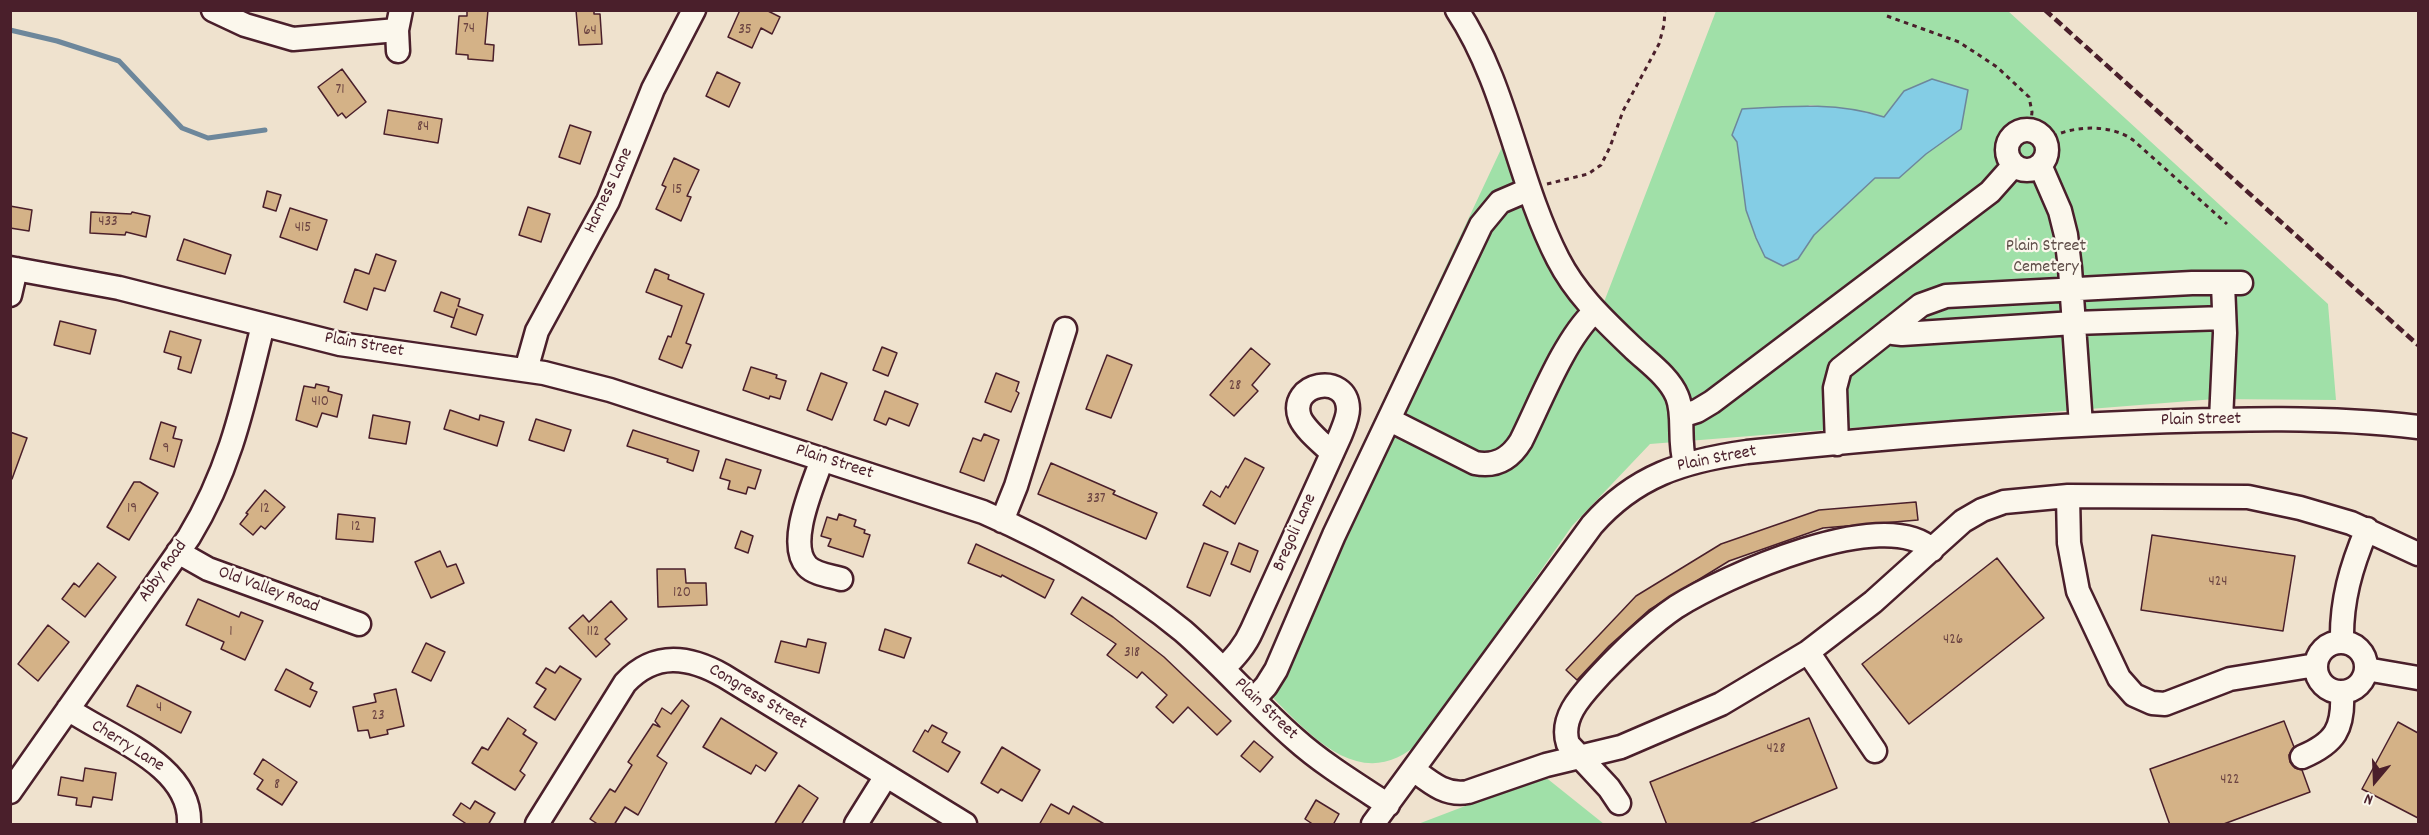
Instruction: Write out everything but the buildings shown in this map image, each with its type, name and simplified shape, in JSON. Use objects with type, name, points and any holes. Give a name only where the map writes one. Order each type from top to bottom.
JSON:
[{"type":"street","points":[[213,10],[245,25],[293,39],[399,30]]},
{"type":"street","name":"Harness Lane","points":[[526,370],[537,331],[608,201],[653,89],[694,10]]},
{"type":"street","points":[[1457,10],[1480,49],[1491,74],[1528,190],[1559,261],[1594,312],[1673,388],[1681,416],[1681,445],[1685,464]]},
{"type":"street","points":[[2015,135],[2037,136],[2046,157],[2040,165],[2024,170],[2014,165],[2008,156],[2008,145],[2015,135]]},
{"type":"street","points":[[1681,416],[1697,411],[1712,402],[1990,192],[2014,165]]},
{"type":"street","points":[[2040,165],[2064,223],[2072,290],[2081,425]]},
{"type":"street","points":[[1254,699],[1276,670],[1326,554],[1390,420],[1438,311],[1481,225],[1500,202],[1528,190]]},
{"type":"street","points":[[10,295],[13,268]]},
{"type":"street","name":"Plain Street","points":[[13,268],[100,284],[367,349],[526,370],[610,390],[964,506],[1053,545],[1097,571],[1181,630],[1311,752],[1388,805],[1555,574],[1602,514],[1645,481],[1685,464],[1737,454],[1837,444],[1962,432],[2081,425],[2222,420],[2336,421],[2418,426]]},
{"type":"street","points":[[1837,444],[1836,376],[1845,364],[1921,305],[1940,298],[2192,283],[2232,284],[2224,318],[2222,420]]},
{"type":"street","points":[[1390,420],[1475,463],[1490,464],[1504,460],[1521,441],[1571,342],[1583,322],[1594,312]]},
{"type":"street","points":[[1890,330],[1893,333],[1902,334],[2074,323],[2224,318]]},
{"type":"street","name":"Abby Road","points":[[10,792],[203,513],[224,471],[263,325]]},
{"type":"street","points":[[1002,521],[1016,486],[1065,330]]},
{"type":"street","name":"Bregoli Lane","points":[[1223,669],[1238,654],[1248,639],[1332,453],[1348,410],[1347,402],[1340,392],[1329,385],[1316,386],[1304,394],[1299,405],[1299,413],[1303,422],[1332,453]]},
{"type":"street","points":[[822,459],[801,524],[801,554],[807,566],[817,572],[841,579]]},
{"type":"street","points":[[1414,770],[1444,791],[1460,794],[1546,765],[1621,747],[1705,712],[1808,652],[1874,602],[1963,521],[1992,506],[2018,500],[2068,496],[2248,497],[2300,508],[2367,529],[2418,554]]},
{"type":"street","points":[[2068,496],[2069,543],[2078,591],[2119,678],[2134,695],[2152,703],[2165,704],[2230,679],[2316,665]]},
{"type":"street","points":[[2342,642],[2342,620],[2347,583],[2367,529]]},
{"type":"street","points":[[1619,803],[1609,788],[1568,744],[1566,722],[1596,680],[1635,640],[1663,617],[1692,598],[1761,564],[1839,542],[1898,535],[1915,538],[1932,550]]},
{"type":"street","name":"Old Valley Road","points":[[178,552],[208,569],[359,624]]},
{"type":"street","points":[[2342,642],[2351,644],[2360,651],[2365,660],[2366,669],[2363,679],[2356,687],[2343,692],[2332,691],[2322,683],[2317,675],[2316,665],[2324,648],[2342,642]]},
{"type":"street","points":[[1808,652],[1875,751]]},
{"type":"street","name":"Congress Street","points":[[537,825],[625,683],[644,667],[666,660],[688,661],[713,670],[965,825]]},
{"type":"street","points":[[2366,669],[2418,678]]},
{"type":"street","points":[[2302,757],[2326,745],[2337,732],[2342,714],[2343,692]]},
{"type":"street","name":"Cherry Lane","points":[[68,709],[168,772],[185,798],[189,825]]},
{"type":"street","points":[[856,825],[886,776]]},
{"type":"street","points":[[1373,825],[1388,805]]},
{"type":"path","points":[[1528,190],[1588,174],[1601,165],[1623,111],[1659,44],[1665,10]]},
{"type":"path","points":[[1887,16],[1959,42],[1997,67],[2029,97],[2037,136],[2097,128],[2120,132],[2133,140],[2228,224]]},
{"type":"green space","name":"Plain Street Cemetery","points":[[1716,11],[2008,11],[2328,304],[2336,400],[2215,399],[1650,444],[1572,526],[1423,739],[1399,756],[1377,763],[1355,761],[1334,751],[1314,737],[1258,683],[1349,473],[1518,113],[1550,213],[1573,261],[1604,302]],"holes":[[[1904,91],[1926,154],[1899,178],[1875,178],[1814,235],[1798,259],[1746,210],[1737,142],[1810,105],[1869,112],[1884,117]]]},
{"type":"green space","points":[[1544,776],[1604,824],[1418,824]]},
{"type":"water","points":[[1932,79],[1968,90],[1961,129],[1926,154],[1899,178],[1875,178],[1814,235],[1798,259],[1783,266],[1765,257],[1746,210],[1737,142],[1732,135],[1742,109],[1832,107],[1884,117],[1904,91]]},
{"type":"waterway","points":[[10,30],[57,41],[119,61],[182,128],[208,138],[265,130]]},
{"type":"railway","points":[[2045,10],[2418,345]]}]
